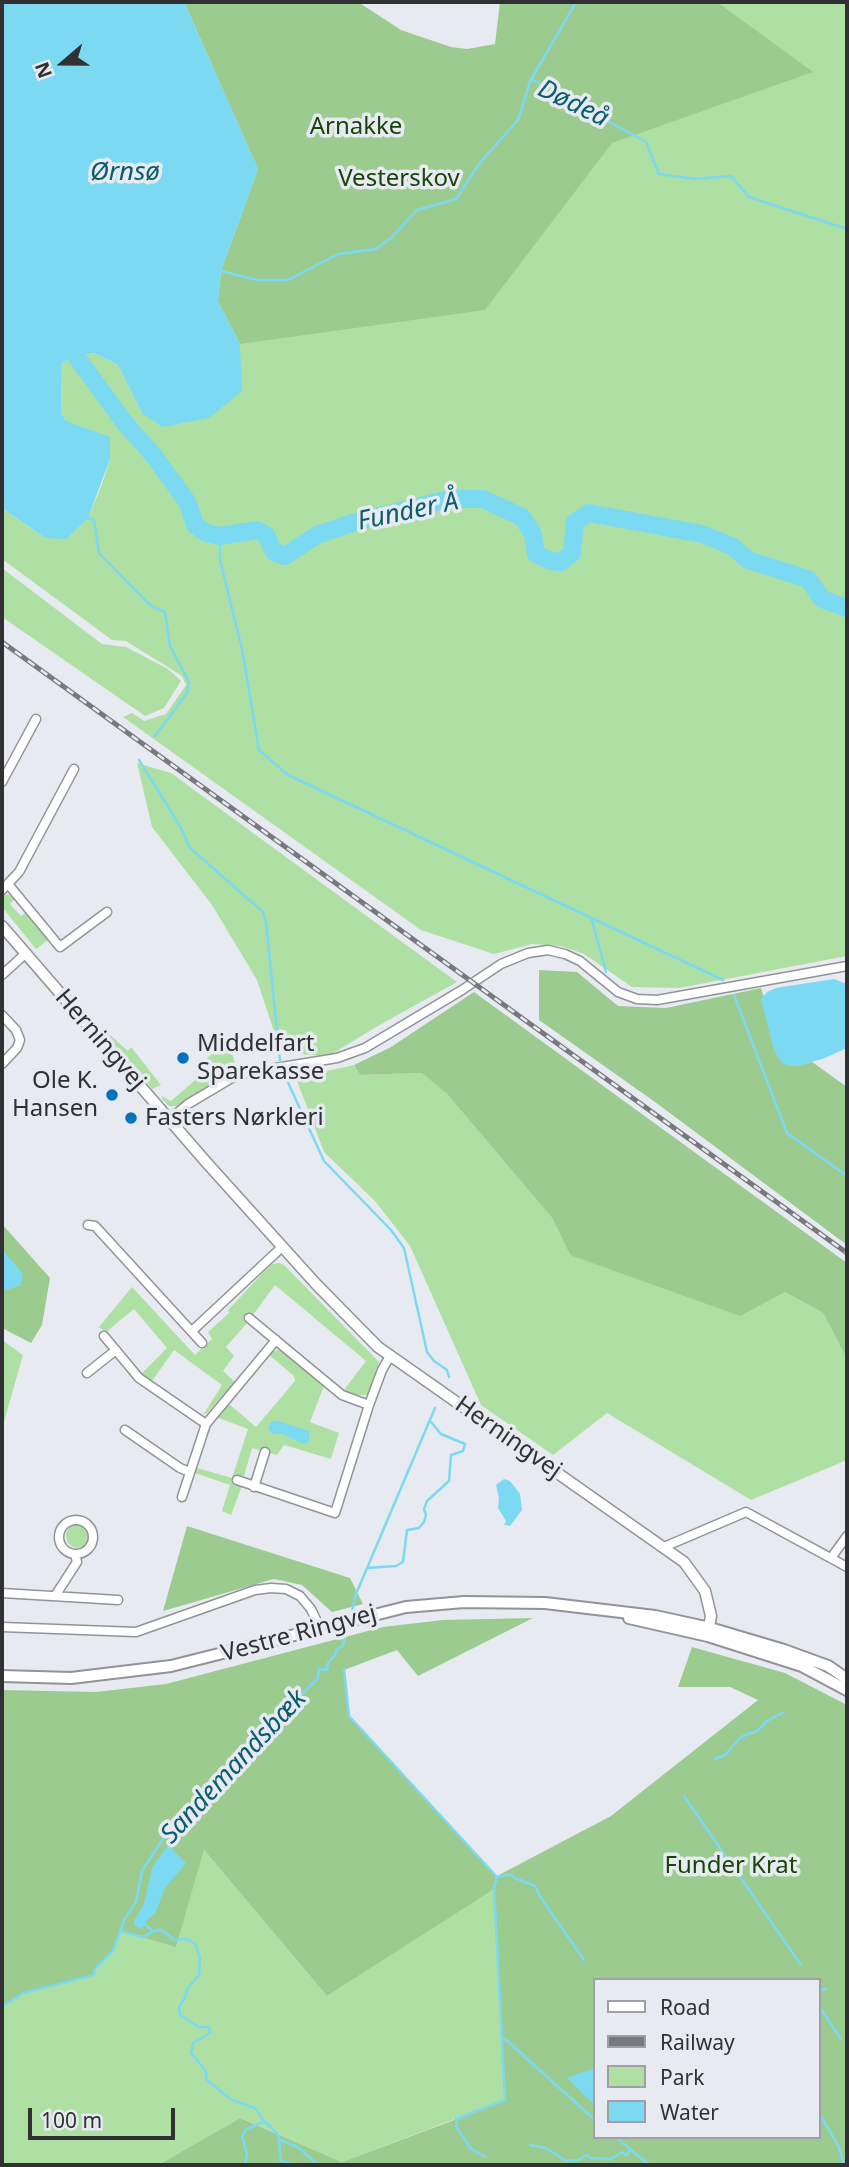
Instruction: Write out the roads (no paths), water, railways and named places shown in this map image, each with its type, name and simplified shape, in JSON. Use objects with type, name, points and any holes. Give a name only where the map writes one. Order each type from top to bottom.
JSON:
[{"type":"main road","name":"Vestre Ringvej","points":[[2,1676],[71,1678],[171,1666],[406,1607],[464,1602],[545,1603],[596,1609],[709,1632]]},
{"type":"main road","points":[[709,1632],[805,1657],[828,1666],[847,1679]]},
{"type":"main road","points":[[709,1632],[802,1666],[847,1690]]},
{"type":"street","points":[[2,782],[36,719]]},
{"type":"street","points":[[74,769],[19,872],[5,887],[60,947],[107,912]]},
{"type":"street","name":"Herningvej","points":[[2,926],[282,1247],[390,1356],[684,1562],[705,1591],[711,1616],[709,1632]]},
{"type":"street","points":[[169,1120],[188,1104],[230,1079],[246,1073],[337,1058],[365,1048],[501,964],[528,953],[548,950],[565,954],[580,961],[618,992],[637,999],[657,1000],[847,966]]},
{"type":"street","points":[[2,975],[25,954]]},
{"type":"street","points":[[2,1016],[16,1030],[20,1040],[2,1064]]},
{"type":"street","points":[[88,1225],[95,1226],[201,1343]]},
{"type":"street","points":[[192,1331],[282,1247]]},
{"type":"street","points":[[249,1318],[342,1395],[369,1405]]},
{"type":"street","points":[[104,1336],[139,1378],[206,1424]]},
{"type":"street","points":[[182,1497],[206,1424],[276,1340]]},
{"type":"street","points":[[87,1373],[116,1350]]},
{"type":"street","points":[[237,1480],[335,1513],[369,1405],[390,1356]]},
{"type":"street","points":[[125,1430],[190,1472]]},
{"type":"street","points":[[254,1487],[265,1452]]},
{"type":"street","points":[[664,1547],[746,1512],[847,1567]]},
{"type":"street","points":[[55,1596],[77,1562],[75,1554],[63,1547],[59,1534],[64,1525],[77,1520],[89,1526],[93,1535],[88,1548],[75,1554]]},
{"type":"street","points":[[831,1558],[847,1536]]},
{"type":"street","points":[[2,1626],[136,1632],[255,1590],[271,1588],[286,1589],[300,1596],[311,1609],[320,1628]]},
{"type":"street","points":[[2,1593],[118,1600]]},
{"type":"water","name":"Ørnsø","points":[[2,2],[184,2],[258,169],[221,271],[218,301],[240,344],[242,391],[209,418],[162,427],[142,413],[118,365],[94,353],[76,356],[62,363],[61,412],[66,421],[110,437],[110,459],[88,518],[66,539],[45,538],[2,508]]},
{"type":"water","points":[[834,979],[847,984],[847,1048],[799,1066],[788,1066],[781,1062],[774,1050],[761,999],[776,988]]},
{"type":"water","points":[[2,1249],[23,1274],[20,1286],[2,1291]]},
{"type":"water","points":[[272,1421],[309,1431],[309,1442],[304,1444],[282,1434],[272,1434],[268,1428]]},
{"type":"water","points":[[504,1479],[510,1481],[520,1494],[522,1510],[510,1526],[504,1525],[506,1521],[498,1508],[496,1485]]},
{"type":"water","points":[[168,1845],[186,1863],[165,1888],[155,1914],[142,1929],[134,1925],[135,1919],[144,1904],[152,1868]]},
{"type":"water","points":[[594,2068],[594,2104],[567,2078]]},
{"type":"waterway","points":[[532,78],[576,2]]},
{"type":"waterway","name":"Dødeå","points":[[221,271],[257,280],[288,280],[338,254],[376,249],[391,238],[417,210],[456,199],[479,164],[518,120],[531,79],[646,142],[659,174],[695,179],[731,176],[749,197],[847,229]]},
{"type":"waterway","name":"Funder Å","points":[[76,356],[188,503],[195,525],[206,533],[220,536],[257,530],[266,535],[274,552],[285,556],[317,535],[355,522],[449,499],[483,499],[522,517],[533,534],[536,554],[550,561],[561,562],[572,553],[575,522],[589,513],[702,534],[732,546],[748,560],[808,579],[822,599],[847,608]]},
{"type":"waterway","points":[[88,518],[94,520],[99,553],[147,602],[165,612],[170,646],[189,682],[187,693],[155,736]]},
{"type":"waterway","points":[[220,536],[220,560],[242,649],[259,750],[288,775],[723,980]]},
{"type":"waterway","points":[[139,760],[180,826],[190,848],[263,912],[280,1060]]},
{"type":"waterway","points":[[591,917],[606,972]]},
{"type":"waterway","points":[[734,995],[787,1133],[847,1176]]},
{"type":"waterway","points":[[285,1076],[324,1161],[391,1230],[404,1248],[427,1352],[447,1370],[449,1377]]},
{"type":"waterway","points":[[352,1611],[356,1594],[435,1408]]},
{"type":"waterway","points":[[367,1568],[396,1566],[403,1562],[407,1530],[419,1528],[424,1522],[427,1501],[449,1481],[451,1455],[463,1451],[465,1444],[441,1434],[431,1422]]},
{"type":"waterway","name":"Sandemandsbæk","points":[[2,2007],[23,1993],[94,1975],[95,1969],[113,1951],[125,1918],[136,1902],[142,1871],[173,1823],[181,1819],[318,1678],[319,1669],[327,1670],[328,1663],[337,1649],[343,1646],[347,1629]]},
{"type":"waterway","points":[[344,1669],[349,1716],[497,1877],[494,1888],[505,2100],[456,2119],[457,2128],[471,2149],[486,2157]]},
{"type":"waterway","points":[[715,1759],[725,1755],[741,1737],[757,1731],[767,1721],[784,1712]]},
{"type":"waterway","points":[[684,1796],[801,1965]]},
{"type":"waterway","points":[[498,1877],[510,1874],[535,1886],[584,1960]]},
{"type":"waterway","points":[[146,1925],[152,1931]]},
{"type":"waterway","points":[[121,1931],[142,1937],[162,1930],[174,1940],[187,1939],[195,1944],[200,1958],[199,1975],[187,1989],[179,2007],[180,2015],[199,2027],[209,2027],[210,2033],[193,2043],[191,2053],[206,2071],[206,2079],[232,2100],[255,2108],[280,2140],[298,2147],[318,2165]]},
{"type":"waterway","points":[[821,1990],[826,1989]]},
{"type":"waterway","points":[[821,2009],[841,2039]]},
{"type":"waterway","points":[[504,2038],[594,2119]]},
{"type":"waterway","points":[[821,2116],[839,2147],[844,2165]]},
{"type":"waterway","points":[[245,2165],[247,2154],[242,2136],[247,2129],[263,2122]]},
{"type":"waterway","points":[[618,2139],[649,2165]]},
{"type":"waterway","points":[[279,2141],[281,2161],[294,2165]]},
{"type":"waterway","points":[[530,2145],[546,2148],[566,2161],[578,2160],[587,2155],[591,2158],[611,2159],[622,2152],[626,2155],[631,2150]]},
{"type":"railway","points":[[2,642],[847,1253]]},
{"type":"place","name":"Middelfart Sparekasse","points":[[183,1058]]},
{"type":"place","name":"Ole K. Hansen","points":[[112,1095]]},
{"type":"place","name":"Fasters Nørkleri","points":[[131,1118]]},
{"type":"park label","name":"Arnakke","points":[[356,127]]},
{"type":"park label","name":"Vesterskov","points":[[399,179]]},
{"type":"park label","name":"Funder Krat","points":[[731,1866]]}]
